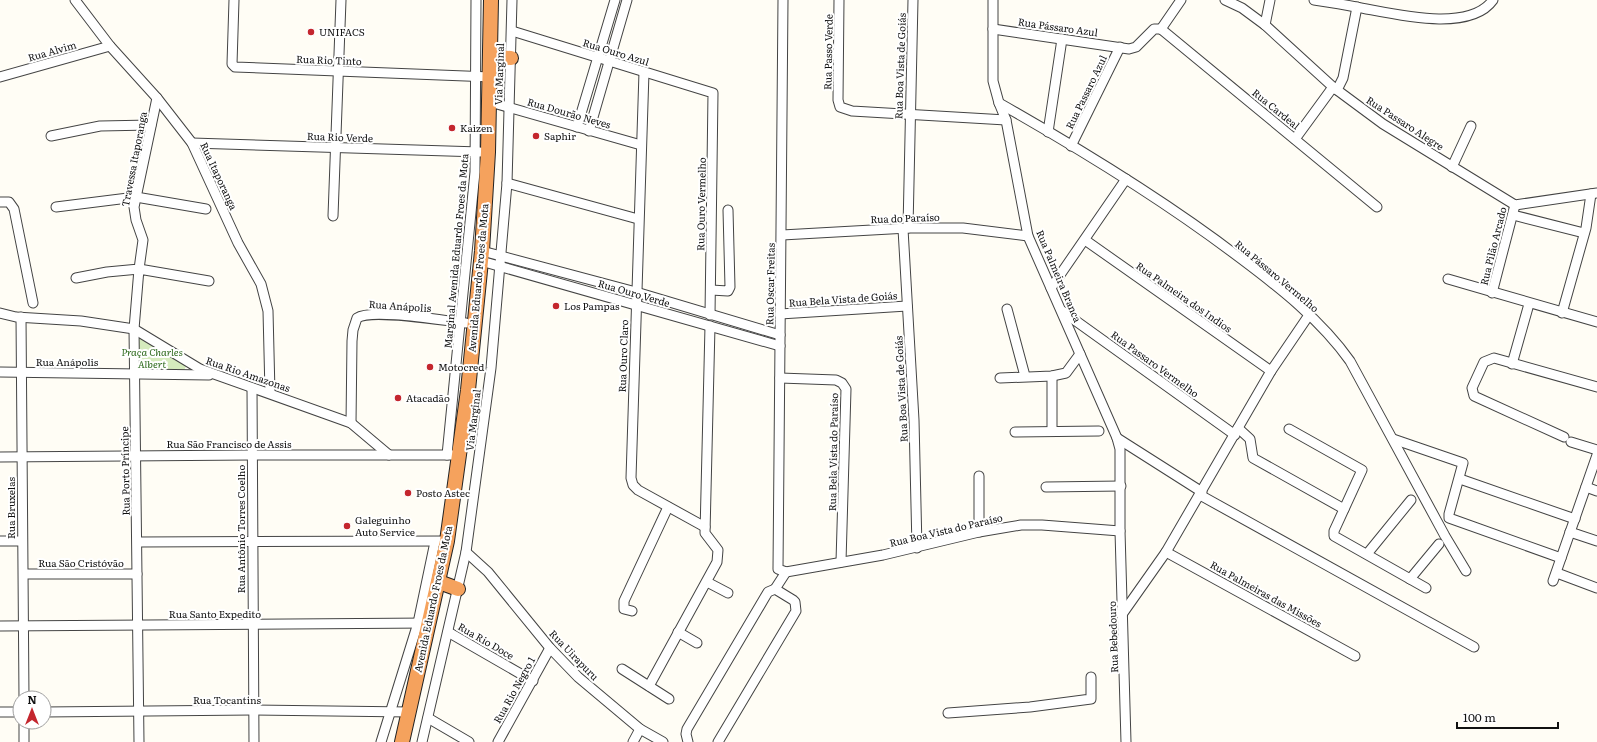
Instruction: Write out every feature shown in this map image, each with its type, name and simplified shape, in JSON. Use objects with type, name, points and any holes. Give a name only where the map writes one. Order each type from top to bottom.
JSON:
[{"type":"highway","name":"Avenida Eduardo Froes da Mota","points":[[402,742],[410,712],[423,623],[439,582],[441,542],[453,455],[468,323],[482,256],[482,152],[490,102],[491,0]]},
{"type":"highway","points":[[491,57],[511,58]]},
{"type":"highway","points":[[439,582],[458,589]]},
{"type":"street","name":"Rua Itaporanga","points":[[75,0],[110,46],[157,98],[192,143],[238,243],[261,284],[268,311],[270,393]]},
{"type":"street","name":"Rua Rio Tinto","points":[[234,0],[232,64],[234,67],[491,77]]},
{"type":"street","points":[[334,216],[340,72],[341,0]]},
{"type":"street","points":[[475,0],[491,0]]},
{"type":"street","name":"Marginal Avenida Eduardo Froes da Mota","points":[[468,323],[482,152],[475,77],[475,0]]},
{"type":"street","name":"Via Marginal","points":[[422,742],[466,552],[490,376],[502,256],[507,183],[512,0]]},
{"type":"street","points":[[577,127],[615,0]]},
{"type":"street","points":[[589,131],[627,0]]},
{"type":"street","name":"Rua Oscar Freitas","points":[[782,571],[780,314],[782,235],[783,0]]},
{"type":"street","name":"Rua Passo Verde","points":[[839,0],[839,104],[843,109],[910,114]]},
{"type":"street","name":"Rua Boa Vista de Goiás","points":[[913,0],[905,228],[907,306],[914,420],[917,548]]},
{"type":"street","name":"Rua Palmeira Branca","points":[[993,0],[992,74],[999,103],[1006,120],[1028,236],[1117,438],[1121,459],[1120,531]]},
{"type":"street","points":[[1160,29],[1181,0]]},
{"type":"street","name":"Rua Passaro Alegre","points":[[1225,0],[1242,8],[1265,25],[1335,89],[1397,134],[1515,205]]},
{"type":"street","points":[[1265,25],[1270,0]]},
{"type":"street","points":[[1314,0],[1409,17],[1439,19],[1473,15],[1486,8],[1493,0]]},
{"type":"street","points":[[1295,139],[1343,78],[1357,7]]},
{"type":"street","name":"Rua Pássaro Azul","points":[[993,29],[1133,49],[1154,30],[1160,29]]},
{"type":"street","name":"Rua Cardeal","points":[[1160,29],[1377,208]]},
{"type":"street","name":"Rua Ouro Azul","points":[[512,31],[713,93]]},
{"type":"street","points":[[1048,132],[1062,39]]},
{"type":"street","name":"Rua Alvim","points":[[0,77],[110,46]]},
{"type":"street","name":"Rua Passaro Azul","points":[[1071,146],[1120,47]]},
{"type":"street","name":"Rua Ouro Claro","points":[[644,72],[630,478],[633,485],[638,490],[705,526]]},
{"type":"street","name":"Rua Ouro Vermelho","points":[[710,315],[713,93]]},
{"type":"street","name":"Travessa Itaporanga","points":[[140,270],[143,240],[135,214],[136,197],[150,125],[157,98]]},
{"type":"street","name":"Rua Dourão Neves","points":[[490,102],[642,145]]},
{"type":"street","name":"Rua Pássaro Vermelho","points":[[999,103],[1126,179],[1208,234],[1262,274],[1309,316],[1338,345],[1350,361],[1466,570]]},
{"type":"street","points":[[910,114],[1006,120]]},
{"type":"street","points":[[51,136],[100,126],[150,125]]},
{"type":"street","points":[[1452,166],[1471,126]]},
{"type":"street","name":"Rua Rio Verde","points":[[192,143],[482,152]]},
{"type":"street","points":[[1051,288],[1126,179]]},
{"type":"street","points":[[507,183],[638,218]]},
{"type":"street","points":[[1515,205],[1594,193],[1562,313]]},
{"type":"street","points":[[56,207],[136,197],[206,209]]},
{"type":"street","points":[[0,202],[8,202],[14,209],[33,303]]},
{"type":"street","name":"Rua Pilão Arcado","points":[[1492,293],[1515,205]]},
{"type":"street","points":[[711,290],[728,290],[730,287],[728,210]]},
{"type":"street","points":[[1513,215],[1584,233]]},
{"type":"street","name":"Rua do Paraíso","points":[[782,235],[905,228],[963,228],[1028,236]]},
{"type":"street","name":"Rua Palmeira dos Indios","points":[[1085,240],[1271,371]]},
{"type":"street","name":"Rua Ouro Verde","points":[[482,256],[502,256],[636,292],[710,315],[780,334]]},
{"type":"street","name":"Rua Ouro Verde","points":[[482,256],[501,267],[780,346]]},
{"type":"street","points":[[76,278],[106,272],[140,270],[209,281]]},
{"type":"street","name":"Rua Porto Príncipe","points":[[139,742],[137,624],[138,542],[134,329],[140,270]]},
{"type":"street","points":[[1448,279],[1529,304],[1597,322]]},
{"type":"street","points":[[1512,364],[1529,304]]},
{"type":"street","name":"Rua Bela Vista de Goiás","points":[[780,314],[907,306]]},
{"type":"street","points":[[1007,310],[1025,376]]},
{"type":"street","name":"Rua Passaro Vermelho","points":[[1062,311],[1236,431],[1250,439],[1253,458],[1344,509]]},
{"type":"street","name":"Rua Rio Amazonas","points":[[0,312],[22,317],[81,321],[134,329],[200,369],[351,423],[389,455]]},
{"type":"street","name":"Rua Anápolis","points":[[351,423],[352,341],[353,330],[357,318],[366,314],[468,323]]},
{"type":"street","points":[[1123,613],[1166,552],[1271,371],[1309,316]]},
{"type":"street","name":"Rua Bruxelas","points":[[22,317],[24,690]]},
{"type":"street","points":[[649,686],[707,582],[719,554],[717,548],[706,536],[705,526],[710,326]]},
{"type":"street","points":[[1000,378],[1052,376],[1068,372],[1080,354]]},
{"type":"street","points":[[1597,387],[1494,358],[1488,359],[1484,362],[1472,388],[1474,396],[1567,439],[1597,450]]},
{"type":"street","name":"Rua Anápolis","points":[[0,372],[134,373]]},
{"type":"street","points":[[134,373],[215,375]]},
{"type":"street","points":[[1052,376],[1052,432]]},
{"type":"street","name":"Rua Bela Vista do Paraíso","points":[[780,378],[836,380],[846,389],[841,562]]},
{"type":"street","name":"Rua Antônio Torres Coelho","points":[[252,388],[251,455],[254,742]]},
{"type":"street","points":[[1289,429],[1361,468],[1361,474],[1334,534],[1426,588]]},
{"type":"street","points":[[1015,432],[1099,431]]},
{"type":"street","points":[[1117,438],[1201,493],[1474,647]]},
{"type":"street","points":[[1393,439],[1462,462],[1463,467],[1448,516],[1449,518],[1561,558]]},
{"type":"street","name":"Rua São Francisco de Assis","points":[[0,457],[453,455]]},
{"type":"street","points":[[1597,455],[1555,577],[1597,588]]},
{"type":"street","points":[[979,476],[979,532]]},
{"type":"street","points":[[1460,479],[1575,519]]},
{"type":"street","points":[[1046,487],[1121,486]]},
{"type":"street","points":[[1586,487],[1597,491]]},
{"type":"street","points":[[1367,554],[1411,500]]},
{"type":"street","points":[[632,611],[624,609],[624,601],[668,507]]},
{"type":"street","name":"Rua Boa Vista do Paraíso","points":[[782,571],[917,548],[979,532],[1021,525],[1042,525],[1120,531]]},
{"type":"street","name":"Rua Bebedouro","points":[[1120,531],[1126,742]]},
{"type":"street","points":[[1570,532],[1597,541]]},
{"type":"street","points":[[0,541],[22,541]]},
{"type":"street","points":[[138,542],[441,542],[423,623],[390,711],[381,742]]},
{"type":"street","points":[[1410,579],[1439,544]]},
{"type":"street","name":"Rua Uirapuru","points":[[466,552],[488,572],[550,648],[604,701],[640,730],[663,742]]},
{"type":"street","name":"Rua Palmeiras das Missões","points":[[1166,552],[1355,656]]},
{"type":"street","points":[[688,742],[686,734],[687,729],[768,592],[775,589],[782,571]]},
{"type":"street","name":"Rua São Cristóvão","points":[[24,574],[137,574]]},
{"type":"street","points":[[707,582],[728,593]]},
{"type":"street","points":[[718,742],[796,612],[795,602],[775,589]]},
{"type":"street","name":"Rua Santo Expedito","points":[[0,626],[423,623]]},
{"type":"street","name":"Rua Rio Doce","points":[[448,632],[533,681]]},
{"type":"street","points":[[678,632],[697,643]]},
{"type":"street","name":"Rua Rio Negro 1","points":[[498,742],[550,648]]},
{"type":"street","points":[[622,669],[669,699]]},
{"type":"street","points":[[948,713],[1030,707],[1091,699],[1091,678]]},
{"type":"street","name":"Rua Tocantins","points":[[52,712],[253,710],[410,712]]},
{"type":"street","points":[[0,712],[12,712]]},
{"type":"street","points":[[428,718],[469,742]]},
{"type":"street","points":[[24,730],[24,742]]},
{"type":"street","points":[[633,742],[640,730]]},
{"type":"green space","name":"Praça Charles Albert","points":[[138,333],[187,365],[184,370],[138,371]]},
{"type":"place","name":"UNIFACS","points":[[311,32]]},
{"type":"place","name":"Kaizen","points":[[452,128]]},
{"type":"place","name":"Saphir","points":[[536,136]]},
{"type":"place","name":"Los Pampas","points":[[556,306]]},
{"type":"place","name":"Motocred","points":[[430,367]]},
{"type":"place","name":"Atacadão","points":[[398,398]]},
{"type":"place","name":"Posto Astec","points":[[408,493]]},
{"type":"place","name":"Galeguinho Auto Service","points":[[347,526]]}]
